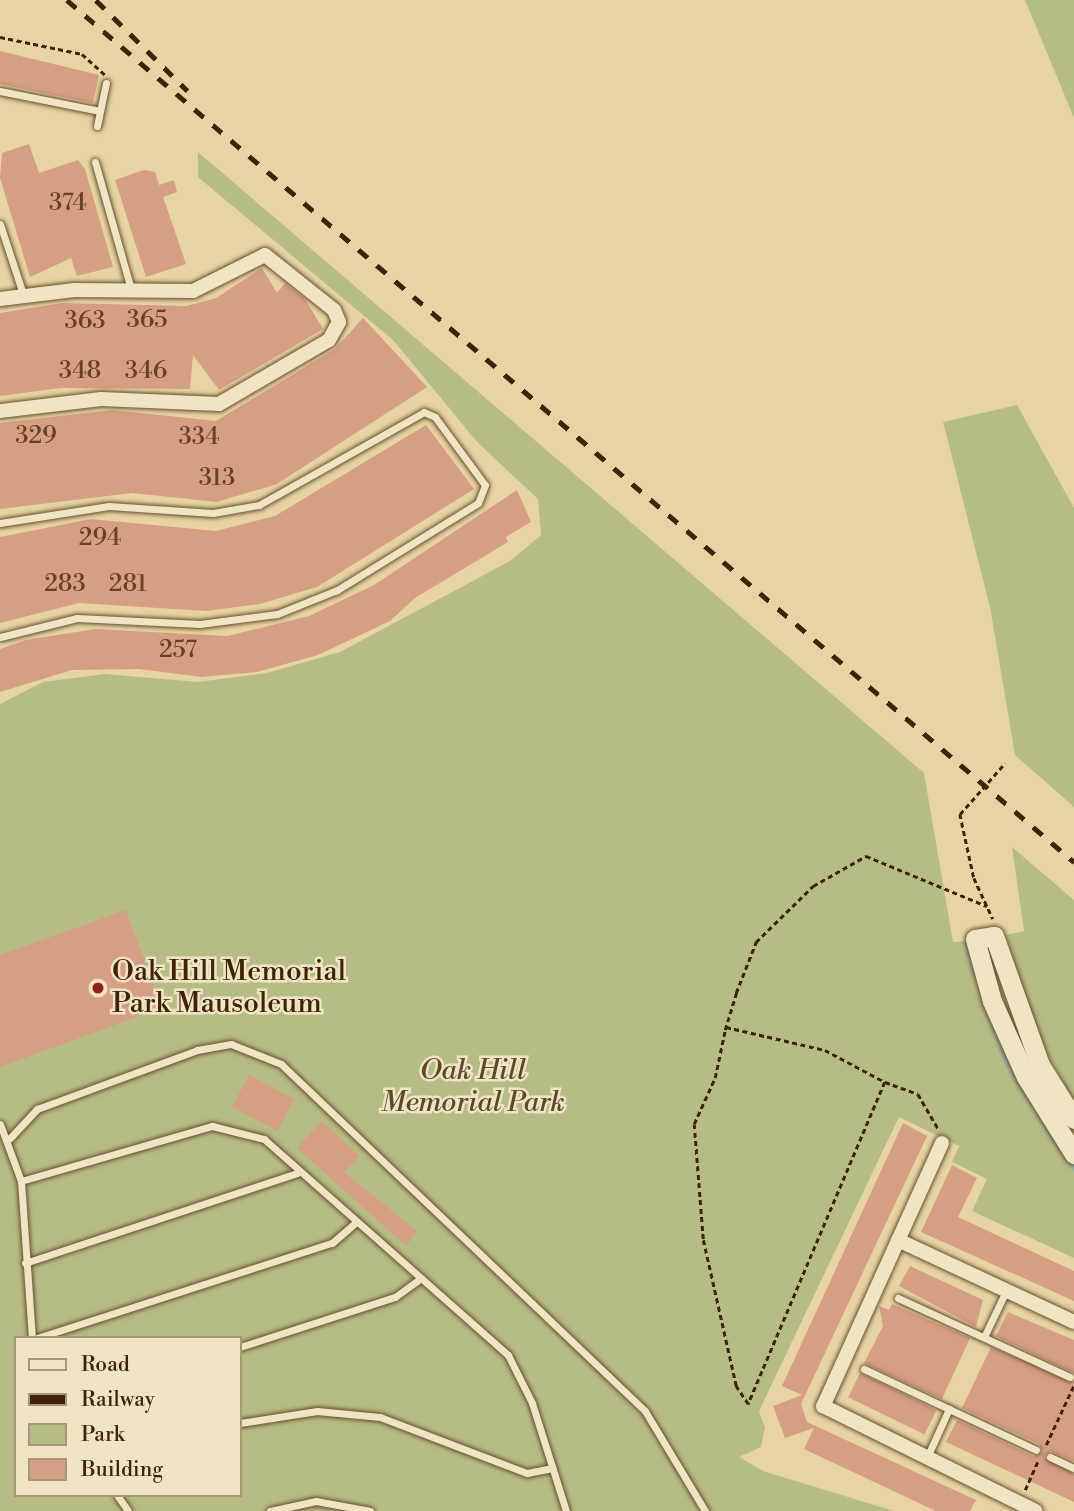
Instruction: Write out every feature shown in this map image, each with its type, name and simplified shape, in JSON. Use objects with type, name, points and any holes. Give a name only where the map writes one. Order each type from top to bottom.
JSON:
[{"type":"street","points":[[0,299],[23,294],[131,289],[193,291],[265,256],[334,310],[339,322],[329,340],[219,404],[101,399],[0,411]]},
{"type":"street","points":[[1074,1119],[1040,1065],[994,936],[975,939],[992,1001],[1026,1077],[1074,1154]]},
{"type":"street","points":[[942,1143],[823,1406],[928,1455],[1035,1511]]},
{"type":"street","points":[[898,1240],[1074,1322]]},
{"type":"lane","points":[[97,126],[106,83]]},
{"type":"lane","points":[[0,91],[100,111]]},
{"type":"lane","points":[[95,162],[131,289]]},
{"type":"lane","points":[[0,224],[23,294]]},
{"type":"lane","points":[[0,523],[109,506],[213,513],[259,505],[424,412],[435,417],[485,485],[478,503],[337,590],[277,614],[200,624],[77,618],[0,637]]},
{"type":"lane","points":[[10,1138],[37,1109],[197,1050],[231,1044],[281,1064],[645,1411],[705,1511]]},
{"type":"lane","points":[[0,1124],[10,1138],[21,1181],[25,1263],[34,1336]]},
{"type":"lane","points":[[21,1181],[212,1126],[264,1139],[297,1173],[508,1355],[553,1468],[566,1511]]},
{"type":"lane","points":[[25,1263],[297,1173]]},
{"type":"lane","points":[[40,1336],[332,1243],[356,1222]]},
{"type":"lane","points":[[242,1346],[395,1297],[421,1278]]},
{"type":"lane","points":[[984,1337],[1006,1291]]},
{"type":"lane","points":[[898,1298],[1070,1377]]},
{"type":"lane","points":[[864,1369],[1036,1450]]},
{"type":"lane","points":[[928,1455],[949,1409]]},
{"type":"lane","points":[[242,1423],[317,1411],[380,1416],[527,1474],[553,1468]]},
{"type":"lane","points":[[1050,1457],[1074,1468]]},
{"type":"lane","points":[[270,1511],[316,1501],[370,1511]]},
{"type":"path","points":[[0,37],[82,54],[105,73],[106,83]]},
{"type":"path","points":[[1000,922],[986,906],[960,814],[1005,763]]},
{"type":"path","points":[[885,1082],[748,1404],[736,1386],[703,1239],[694,1125],[715,1078],[726,1027],[756,942],[813,886],[866,856],[986,906]]},
{"type":"path","points":[[726,1027],[825,1050],[885,1082],[918,1094],[937,1120],[942,1143]]},
{"type":"green space","points":[[1025,0],[1074,0],[1074,118]]},
{"type":"green space","name":"Oak Hill Memorial Park","points":[[198,152],[924,773],[953,942],[970,941],[1074,1161],[1074,1258],[972,1211],[987,1179],[952,1162],[959,1146],[899,1117],[759,1411],[765,1428],[761,1447],[739,1457],[763,1471],[894,1511],[0,1511],[0,704],[43,682],[105,674],[198,682],[267,673],[340,652],[510,561],[541,535],[538,499],[478,443],[393,340],[198,177]]},
{"type":"green space","points":[[1017,405],[1074,508],[1074,807],[1015,755],[990,607],[943,422]]},
{"type":"green space","points":[[1012,847],[1074,900],[1074,1101],[1040,1041],[1006,935],[1024,931]]},
{"type":"building","points":[[0,51],[99,75],[93,103],[0,84]]},
{"type":"building","points":[[29,144],[39,173],[78,160],[85,169],[113,267],[77,276],[71,258],[30,277],[0,178],[2,153]]},
{"type":"building","points":[[144,170],[155,172],[159,185],[174,180],[177,192],[163,197],[186,264],[146,277],[115,180]]},
{"type":"building","points":[[262,268],[277,293],[285,283],[305,299],[323,329],[219,390],[193,355],[190,389],[61,388],[0,396],[0,313],[62,303],[187,306],[216,298]]},
{"type":"building","points":[[363,318],[427,387],[277,484],[217,502],[132,493],[0,509],[0,423],[112,410],[216,421],[335,349]]},
{"type":"building","points":[[426,425],[474,489],[317,587],[260,604],[206,611],[79,603],[0,623],[0,537],[91,519],[216,531],[275,516]]},
{"type":"building","points":[[517,490],[531,522],[506,537],[508,542],[415,598],[390,621],[318,655],[257,672],[202,677],[139,669],[72,670],[0,692],[0,649],[26,640],[95,629],[227,636],[309,616],[374,585]]},
{"type":"building","name":"Oak Hill Memorial Park Mausoleum","points":[[126,910],[161,1008],[0,1067],[0,955]]},
{"type":"building","points":[[249,1075],[294,1099],[277,1131],[232,1107]]},
{"type":"building","points":[[322,1121],[359,1156],[344,1172],[417,1231],[406,1246],[297,1148]]},
{"type":"building","points":[[903,1123],[927,1136],[801,1404],[807,1422],[976,1500],[970,1511],[936,1511],[804,1449],[814,1428],[785,1438],[773,1406],[802,1395],[782,1386]]},
{"type":"building","points":[[952,1165],[977,1178],[958,1217],[1074,1271],[1074,1301],[921,1232]]},
{"type":"building","points":[[910,1266],[983,1300],[976,1327],[899,1286]]},
{"type":"building","points":[[892,1304],[970,1338],[942,1399],[864,1363],[883,1326],[879,1306],[889,1310]]},
{"type":"building","points":[[1008,1312],[1074,1340],[1074,1373],[996,1336]]},
{"type":"building","points":[[991,1347],[1074,1382],[1074,1461],[1050,1451],[1044,1457],[1074,1474],[1074,1502],[946,1442],[957,1420],[1033,1456],[1042,1452],[1039,1444],[962,1408]]},
{"type":"building","points":[[860,1373],[936,1410],[925,1435],[848,1397]]},
{"type":"waterway","points":[[966,943],[974,972]]},
{"type":"waterway","points":[[988,1014],[1007,1063],[1059,1148]]},
{"type":"waterway","points":[[1066,1158],[1074,1168]]},
{"type":"railway","points":[[67,0],[1074,862]]},
{"type":"railway","points":[[96,0],[188,91]]},
{"type":"place","name":"Oak Hill Memorial Park Mausoleum","points":[[98,988]]}]
